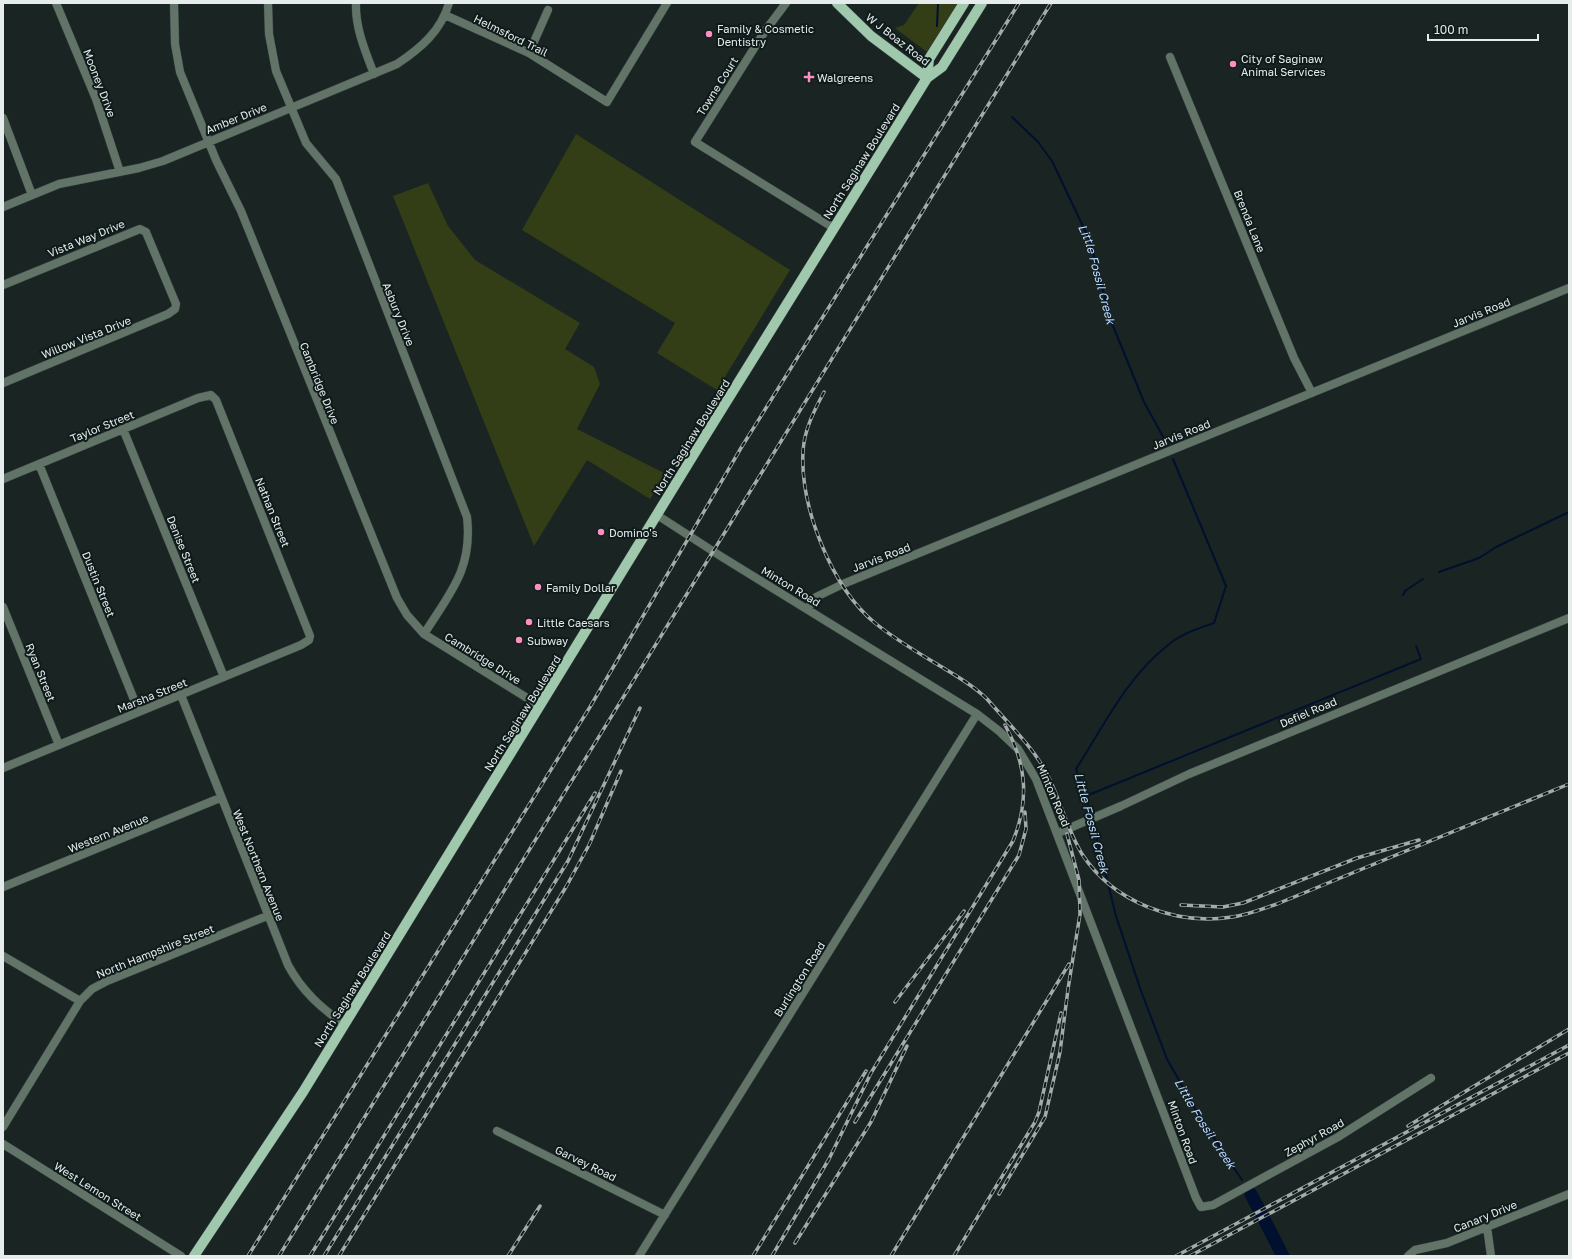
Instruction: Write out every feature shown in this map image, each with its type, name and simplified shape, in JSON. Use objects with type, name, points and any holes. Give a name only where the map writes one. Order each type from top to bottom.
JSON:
[{"type":"main road","name":"W J Boaz Road","points":[[837,3],[872,36],[927,78]]},
{"type":"main road","name":"North Saginaw Boulevard","points":[[927,78],[929,58],[964,3]]},
{"type":"main road","name":"North Saginaw Boulevard","points":[[194,1256],[303,1092],[927,78],[942,67],[982,3]]},
{"type":"street","name":"Mooney Drive","points":[[56,3],[96,100],[120,172]]},
{"type":"street","name":"Cambridge Drive","points":[[174,3],[178,64],[208,141],[241,211],[392,588],[407,615],[424,634],[540,706]]},
{"type":"street","name":"Asbury Drive","points":[[268,3],[268,34],[276,71],[290,108],[306,144],[336,179],[467,517],[469,547],[460,578],[424,634]]},
{"type":"street","points":[[356,3],[356,14],[360,34],[374,74]]},
{"type":"street","name":"Amber Drive","points":[[3,207],[59,184],[120,172],[163,161],[208,141],[397,64],[413,53],[436,31],[445,15],[449,3]]},
{"type":"street","name":"Helmsford Trail","points":[[445,15],[529,54],[607,102],[667,3]]},
{"type":"street","name":"Towne Court","points":[[786,3],[765,32],[695,142],[834,228]]},
{"type":"street","points":[[529,54],[548,10]]},
{"type":"street","name":"Brenda Lane","points":[[1170,57],[1294,358],[1312,393]]},
{"type":"street","points":[[3,118],[32,195]]},
{"type":"street","name":"Vista Way Drive","points":[[3,285],[140,229],[146,232],[174,300],[175,308]]},
{"type":"street","name":"Jarvis Road","points":[[807,609],[816,597],[843,584],[1569,288]]},
{"type":"street","name":"Willow Vista Drive","points":[[3,383],[168,314],[175,308]]},
{"type":"street","name":"Taylor Street","points":[[3,479],[206,395],[211,395]]},
{"type":"street","name":"Nathan Street","points":[[211,395],[216,400],[290,584],[309,632],[309,640]]},
{"type":"street","name":"Denise Street","points":[[123,429],[224,677]]},
{"type":"street","name":"Dustin Street","points":[[39,464],[139,712]]},
{"type":"street","name":"Minton Road","points":[[657,515],[722,557],[977,714],[999,731],[1018,749],[1036,779],[1058,833],[1106,965],[1196,1198],[1201,1207],[1204,1207]]},
{"type":"street","name":"Ryan Street","points":[[3,607],[59,745]]},
{"type":"street","name":"Defiel Road","points":[[1058,833],[1106,813],[1189,774],[1569,618]]},
{"type":"street","name":"Marsha Street","points":[[3,768],[301,645],[309,640]]},
{"type":"street","name":"West Northern Avenue","points":[[180,695],[267,916],[288,965],[299,983],[315,1002],[344,1024]]},
{"type":"street","name":"Burlington Road","points":[[639,1256],[977,714]]},
{"type":"street","name":"Western Avenue","points":[[3,887],[220,798]]},
{"type":"street","name":"North Hampshire Street","points":[[3,1127],[80,1001],[92,989],[107,981],[267,916]]},
{"type":"street","points":[[3,956],[80,1001]]},
{"type":"street","name":"Zephyr Road","points":[[1204,1207],[1213,1205],[1338,1137],[1431,1078]]},
{"type":"street","name":"Garvey Road","points":[[497,1131],[665,1215]]},
{"type":"street","name":"West Lemon Street","points":[[3,1144],[181,1256]]},
{"type":"street","name":"Canary Drive","points":[[1408,1255],[1414,1250],[1447,1243],[1569,1194]]},
{"type":"street","points":[[1487,1227],[1491,1256]]},
{"type":"green space","points":[[919,3],[958,3],[927,52],[895,28],[904,25]]},
{"type":"green space","points":[[576,134],[790,270],[717,390],[657,353],[675,323],[522,230]]},
{"type":"green space","points":[[428,183],[448,226],[475,260],[580,323],[565,349],[594,367],[600,384],[577,429],[666,474],[650,499],[587,460],[534,546],[393,196]]},
{"type":"waterway","name":"Little Fossil Creek","points":[[937,26],[938,3]]},
{"type":"waterway","name":"Little Fossil Creek","points":[[1012,117],[1038,142],[1052,161],[1090,241],[1111,321],[1144,402],[1166,442]]},
{"type":"waterway","name":"Little Fossil Creek","points":[[1091,816],[1086,796],[1076,769],[1128,687],[1153,658],[1177,638],[1214,623],[1226,586],[1173,459]]},
{"type":"waterway","points":[[1439,572],[1479,558],[1496,547],[1569,512]]},
{"type":"waterway","points":[[1403,595],[1405,591],[1423,579]]},
{"type":"waterway","points":[[1086,796],[1421,659],[1416,646]]},
{"type":"waterway","name":"Little Fossil Creek","points":[[1092,820],[1116,916],[1141,991],[1167,1059],[1198,1114],[1242,1180]]},
{"type":"waterway","name":"Little Fossil Creek","points":[[1251,1194],[1283,1256]]},
{"type":"railway","points":[[248,1256],[590,707],[741,448],[1019,3]]},
{"type":"railway","points":[[279,1256],[1051,3]]},
{"type":"railway","points":[[824,392],[807,428],[803,452],[803,474],[813,521],[822,545],[845,589],[859,608],[883,630],[967,683],[987,699],[1039,760],[1050,780],[1076,844],[1082,854],[1095,871],[1128,897],[1148,907],[1168,914],[1189,918],[1211,919],[1243,915],[1277,904],[1569,784]]},
{"type":"railway","points":[[324,1256],[568,861],[640,708]]},
{"type":"railway","points":[[772,1256],[829,1159],[871,1073],[1013,841],[1022,810],[1023,782],[1018,753],[1005,725]]},
{"type":"railway","points":[[339,1256],[566,887],[589,845],[621,771]]},
{"type":"railway","points":[[310,1256],[595,793]]},
{"type":"railway","points":[[855,1122],[1019,855],[1026,829],[1025,812]]},
{"type":"railway","points":[[999,1194],[1045,1117],[1060,1052],[1080,914],[1079,880],[1067,834]]},
{"type":"railway","points":[[1181,905],[1223,907],[1243,903],[1357,858],[1419,840]]},
{"type":"railway","points":[[895,1002],[964,911]]},
{"type":"railway","points":[[891,1256],[1069,964]]},
{"type":"railway","points":[[954,1256],[1035,1122],[1039,1112],[1061,1013]]},
{"type":"railway","points":[[1408,1126],[1569,1029]]},
{"type":"railway","points":[[1176,1256],[1569,1045]]},
{"type":"railway","points":[[795,1243],[871,1122],[907,1046]]},
{"type":"railway","points":[[1190,1256],[1569,1053]]},
{"type":"railway","points":[[753,1256],[866,1071]]},
{"type":"railway","points":[[508,1256],[540,1206]]},
{"type":"place","name":"Family & Cosmetic Dentistry","points":[[709,34]]},
{"type":"place","name":"City of Saginaw Animal Services","points":[[1233,64]]},
{"type":"place","name":"Walgreens","points":[[809,77]]},
{"type":"place","name":"Domino's","points":[[601,532]]},
{"type":"place","name":"Family Dollar","points":[[538,587]]},
{"type":"place","name":"Little Caesars","points":[[529,622]]},
{"type":"place","name":"Subway","points":[[519,640]]}]
